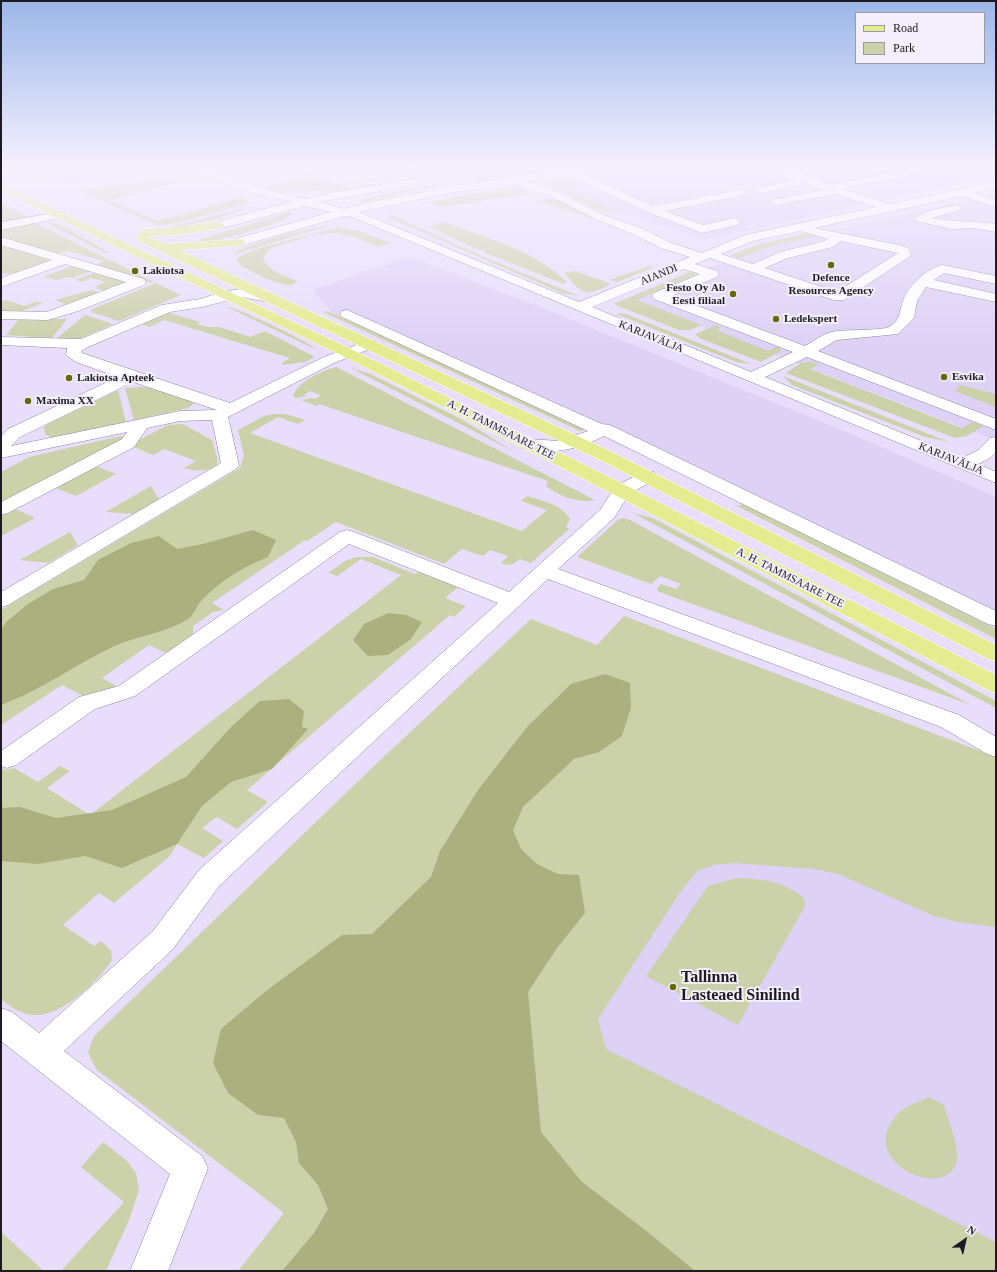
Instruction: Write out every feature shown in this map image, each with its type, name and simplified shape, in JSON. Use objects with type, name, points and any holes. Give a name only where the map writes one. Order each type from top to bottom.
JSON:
[{"type":"main road","name":"A. H. TAMMSAARE TEE","points":[[85,226],[348,353],[622,491],[996,685]]},
{"type":"main road","name":"A. H. TAMMSAARE TEE","points":[[210,226],[179,231],[133,233],[158,246],[175,250],[269,298],[579,442],[996,654]]},
{"type":"main road","points":[[164,265],[175,250],[186,240],[216,226]]},
{"type":"main road","points":[[102,235],[138,244],[158,246]]},
{"type":"main road","points":[[175,250],[239,242]]},
{"type":"main road","points":[[218,273],[218,264],[222,257],[239,242]]},
{"type":"street","points":[[280,229],[283,226]]},
{"type":"street","points":[[239,242],[290,226]]},
{"type":"street","points":[[280,229],[305,226]]},
{"type":"street","name":"KARJAVÄLJA","points":[[383,226],[996,478]]},
{"type":"street","points":[[625,226],[637,231],[654,243]]},
{"type":"street","points":[[695,226],[702,229],[714,226]]},
{"type":"street","name":"AIANDI","points":[[579,307],[749,238],[804,226]]},
{"type":"street","points":[[632,238],[754,268],[838,297],[905,254],[904,251],[894,248],[838,237],[801,227]]},
{"type":"street","points":[[754,268],[784,255],[829,244],[838,237]]},
{"type":"street","points":[[1,241],[138,282],[73,308],[48,316],[1,315]]},
{"type":"street","points":[[654,243],[648,249],[671,257]]},
{"type":"street","points":[[1,283],[64,260]]},
{"type":"street","points":[[684,265],[712,274],[658,296],[996,425]]},
{"type":"street","points":[[750,378],[806,352],[833,336],[893,331],[907,318],[907,306],[914,291],[923,282],[942,269],[996,280]]},
{"type":"street","points":[[923,282],[996,298]]},
{"type":"street","points":[[225,412],[74,355],[74,349],[167,308],[202,303],[227,295],[252,294],[269,298]]},
{"type":"street","points":[[347,314],[589,424],[596,428],[598,432]]},
{"type":"street","points":[[1,341],[83,344]]},
{"type":"street","points":[[1,453],[180,416],[225,412],[329,360],[370,344]]},
{"type":"street","points":[[1,446],[14,433],[132,376]]},
{"type":"street","points":[[1,601],[230,465],[225,412]]},
{"type":"street","points":[[1,510],[128,443],[141,424]]},
{"type":"street","points":[[528,444],[548,448],[565,446],[579,442],[604,429],[996,619]]},
{"type":"street","points":[[964,465],[984,454],[996,442]]},
{"type":"street","points":[[41,1052],[163,940],[210,877],[607,514],[614,506],[622,491],[648,476]]},
{"type":"street","points":[[7,759],[87,703],[127,691],[347,536],[512,601]]},
{"type":"street","points":[[544,571],[950,721],[996,748]]},
{"type":"street","points":[[1,1022],[190,1168],[149,1271]]},
{"type":"shaded area","points":[[663,226],[767,226],[706,240]]},
{"type":"shaded area","points":[[852,226],[996,226],[996,440],[633,300],[760,247]]},
{"type":"shaded area","points":[[409,257],[530,303],[854,435],[996,497],[996,629],[681,471],[330,311],[313,290]]},
{"type":"shaded area","name":"Tallinna Lasteaed Sinilind","points":[[577,728],[996,915],[996,1271],[286,1059]]},
{"type":"green space","points":[[42,226],[154,282],[151,283],[95,265],[104,261],[68,251],[58,254],[1,237],[1,228]]},
{"type":"green space","points":[[53,226],[62,226],[109,252],[105,253]]},
{"type":"green space","points":[[173,226],[180,226],[162,229]]},
{"type":"green space","points":[[242,226],[267,226],[224,239],[204,243],[198,240]]},
{"type":"green space","points":[[327,226],[232,255],[263,241]]},
{"type":"green space","points":[[409,226],[416,226],[479,255],[579,296],[562,293]]},
{"type":"green space","points":[[456,226],[510,246],[540,262],[567,282],[564,284],[483,252],[485,250],[476,249],[430,227]]},
{"type":"green space","points":[[336,228],[360,231],[390,243],[379,247],[352,236],[339,233],[314,234],[314,236],[311,236],[312,234]]},
{"type":"green space","points":[[808,233],[816,236],[765,248],[740,258],[730,255],[756,245]]},
{"type":"green space","points":[[309,235],[307,237],[269,249],[263,258],[265,263],[273,270],[297,281],[292,285],[287,285],[262,277],[245,268],[236,260],[249,252]]},
{"type":"green space","points":[[1,245],[46,259],[48,261],[26,270],[18,270],[22,272],[1,274]]},
{"type":"green space","points":[[73,266],[92,271],[71,278],[66,277],[58,280],[43,277]]},
{"type":"green space","points":[[650,266],[654,267],[618,282],[609,280]]},
{"type":"green space","points":[[575,271],[606,282],[610,285],[594,291],[584,292],[580,290],[564,273]]},
{"type":"green space","points":[[692,271],[695,272],[695,275],[637,300],[702,325],[690,330],[679,330],[613,304]]},
{"type":"green space","points":[[96,272],[125,281],[125,283],[105,291],[96,288],[98,287],[96,286],[105,282],[91,278],[82,282],[75,280]]},
{"type":"green space","points":[[156,283],[181,295],[119,321],[91,312],[92,309]]},
{"type":"green space","points":[[92,290],[101,293],[70,306],[55,300]]},
{"type":"green space","points":[[7,300],[24,306],[37,301],[43,303],[17,313],[1,312],[1,302]]},
{"type":"green space","points":[[225,306],[243,312],[273,326],[317,350]]},
{"type":"green space","points":[[326,311],[353,320],[585,427],[585,430],[580,431],[323,312]]},
{"type":"green space","points":[[169,313],[200,322],[197,324],[208,327],[219,327],[250,337],[265,331],[315,357],[305,362],[283,365],[282,363],[290,358],[164,320],[149,327],[142,324]]},
{"type":"green space","points":[[621,313],[751,364],[736,362],[616,314]]},
{"type":"green space","points":[[85,315],[113,324],[71,342],[56,339]]},
{"type":"green space","points":[[20,318],[67,319],[52,338],[6,335]]},
{"type":"green space","points":[[716,325],[722,327],[716,330],[768,351],[778,346],[781,351],[761,362],[699,338],[695,334]]},
{"type":"green space","points":[[811,362],[819,364],[810,369],[962,428],[972,422],[983,426],[967,436],[955,438],[786,373],[801,363]]},
{"type":"green space","points":[[336,367],[595,500],[583,501],[563,496],[546,486],[548,481],[319,404],[316,406],[301,400],[312,398],[315,399],[321,395],[310,391],[304,395],[307,396],[295,398],[293,395],[296,390],[306,381],[324,371]]},
{"type":"green space","points":[[351,368],[370,374],[461,419],[513,451]]},
{"type":"green space","points":[[783,376],[949,442],[925,437],[792,385]]},
{"type":"green space","points":[[960,385],[996,394],[996,407],[955,391]]},
{"type":"green space","points":[[125,388],[156,388],[195,403],[188,408],[134,420]]},
{"type":"green space","points":[[118,390],[126,422],[59,437],[51,437],[45,434],[44,427],[49,423]]},
{"type":"green space","points":[[286,414],[305,420],[298,424],[278,417],[250,433],[522,531],[547,510],[521,501],[527,496],[557,506],[570,519],[566,527],[569,529],[531,563],[520,559],[513,564],[506,565],[501,563],[508,556],[490,550],[483,556],[462,549],[444,564],[336,522],[307,541],[305,540],[212,603],[224,610],[213,612],[193,626],[193,636],[166,653],[149,645],[102,678],[115,685],[114,688],[83,696],[62,685],[1,725],[1,610],[240,468],[244,455],[238,430],[264,416]]},
{"type":"green space","points":[[183,424],[212,440],[218,460],[216,466],[200,470],[184,468],[196,461],[164,449],[153,455],[129,445],[168,425]]},
{"type":"green space","points":[[121,436],[125,439],[1,504],[1,472],[29,457]]},
{"type":"green space","points":[[93,465],[116,474],[76,496],[51,486]]},
{"type":"green space","points":[[151,486],[159,499],[134,514],[106,512]]},
{"type":"green space","points":[[745,504],[996,629],[996,639],[737,506]]},
{"type":"green space","points":[[11,507],[35,518],[1,536],[1,512]]},
{"type":"green space","points":[[633,513],[652,518],[666,525],[996,701],[996,708]]},
{"type":"green space","points":[[624,518],[971,705],[657,591],[661,584],[676,589],[681,584],[660,576],[651,584],[577,557],[619,519]]},
{"type":"green space","points":[[253,530],[276,540],[268,557],[241,570],[217,586],[202,600],[188,619],[171,628],[117,645],[31,692],[1,705],[1,630],[6,622],[28,604],[53,589],[84,580],[98,560],[131,543],[159,536],[177,549],[203,544]]},
{"type":"green space","points":[[70,532],[78,545],[48,563],[20,560]]},
{"type":"green space","points":[[356,557],[373,557],[415,574],[419,572],[458,587],[445,598],[466,606],[454,617],[450,615],[247,790],[268,802],[237,829],[217,817],[202,828],[223,841],[204,858],[177,844],[170,856],[114,903],[99,893],[63,925],[94,946],[101,941],[111,950],[112,960],[106,969],[88,988],[67,1004],[45,1014],[34,1015],[20,1012],[1,999],[1,767],[5,770],[14,768],[38,782],[60,766],[70,771],[47,788],[90,815],[401,575],[361,559],[337,576],[328,573],[345,561]]},
{"type":"green space","points":[[388,613],[406,615],[422,622],[411,639],[388,655],[368,656],[353,640],[364,624]]},
{"type":"green space","points":[[624,616],[996,757],[996,927],[958,922],[934,916],[838,874],[815,869],[734,863],[714,865],[697,871],[679,894],[598,1019],[606,1049],[996,1242],[996,1271],[238,1271],[284,1213],[96,1069],[88,1053],[94,1036],[374,766],[531,619],[597,645]]},
{"type":"green space","points":[[605,674],[630,683],[631,707],[622,736],[599,752],[574,759],[523,807],[513,830],[521,849],[537,864],[558,874],[579,875],[585,913],[557,948],[528,992],[541,1132],[582,1182],[649,1233],[695,1271],[282,1271],[314,1233],[328,1209],[318,1185],[299,1163],[296,1142],[284,1118],[258,1115],[228,1093],[213,1063],[221,1029],[266,991],[342,935],[372,934],[431,877],[440,851],[478,790],[527,727],[571,684]]},
{"type":"green space","points":[[289,699],[304,711],[302,727],[308,729],[272,769],[231,782],[202,806],[177,844],[122,868],[85,856],[38,864],[1,861],[1,808],[20,807],[56,818],[112,810],[186,777],[231,727],[260,701]]},
{"type":"green space","points":[[736,878],[763,880],[780,884],[804,898],[805,906],[738,1025],[646,976],[708,886]]},
{"type":"green space","points":[[929,1097],[944,1105],[957,1151],[956,1164],[948,1174],[935,1178],[921,1177],[906,1171],[894,1161],[887,1148],[886,1133],[898,1113]]},
{"type":"green space","points":[[103,1142],[127,1161],[136,1173],[139,1190],[129,1220],[106,1271],[61,1271],[124,1202],[81,1167]]},
{"type":"green space","points":[[1,1232],[44,1271],[1,1271]]},
{"type":"place","name":"Defence Resources Agency","points":[[831,265]]},
{"type":"place","name":"Lakiotsa","points":[[135,271]]},
{"type":"place","name":"Festo Oy Ab Eesti filiaal","points":[[733,294]]},
{"type":"place","name":"Ledekspert","points":[[776,319]]},
{"type":"place","name":"Esvika","points":[[944,377]]},
{"type":"place","name":"Lakiotsa Apteek","points":[[69,378]]},
{"type":"place","name":"Maxima XX","points":[[28,401]]},
{"type":"place","name":"Tallinna Lasteaed Sinilind","points":[[673,987]]}]
